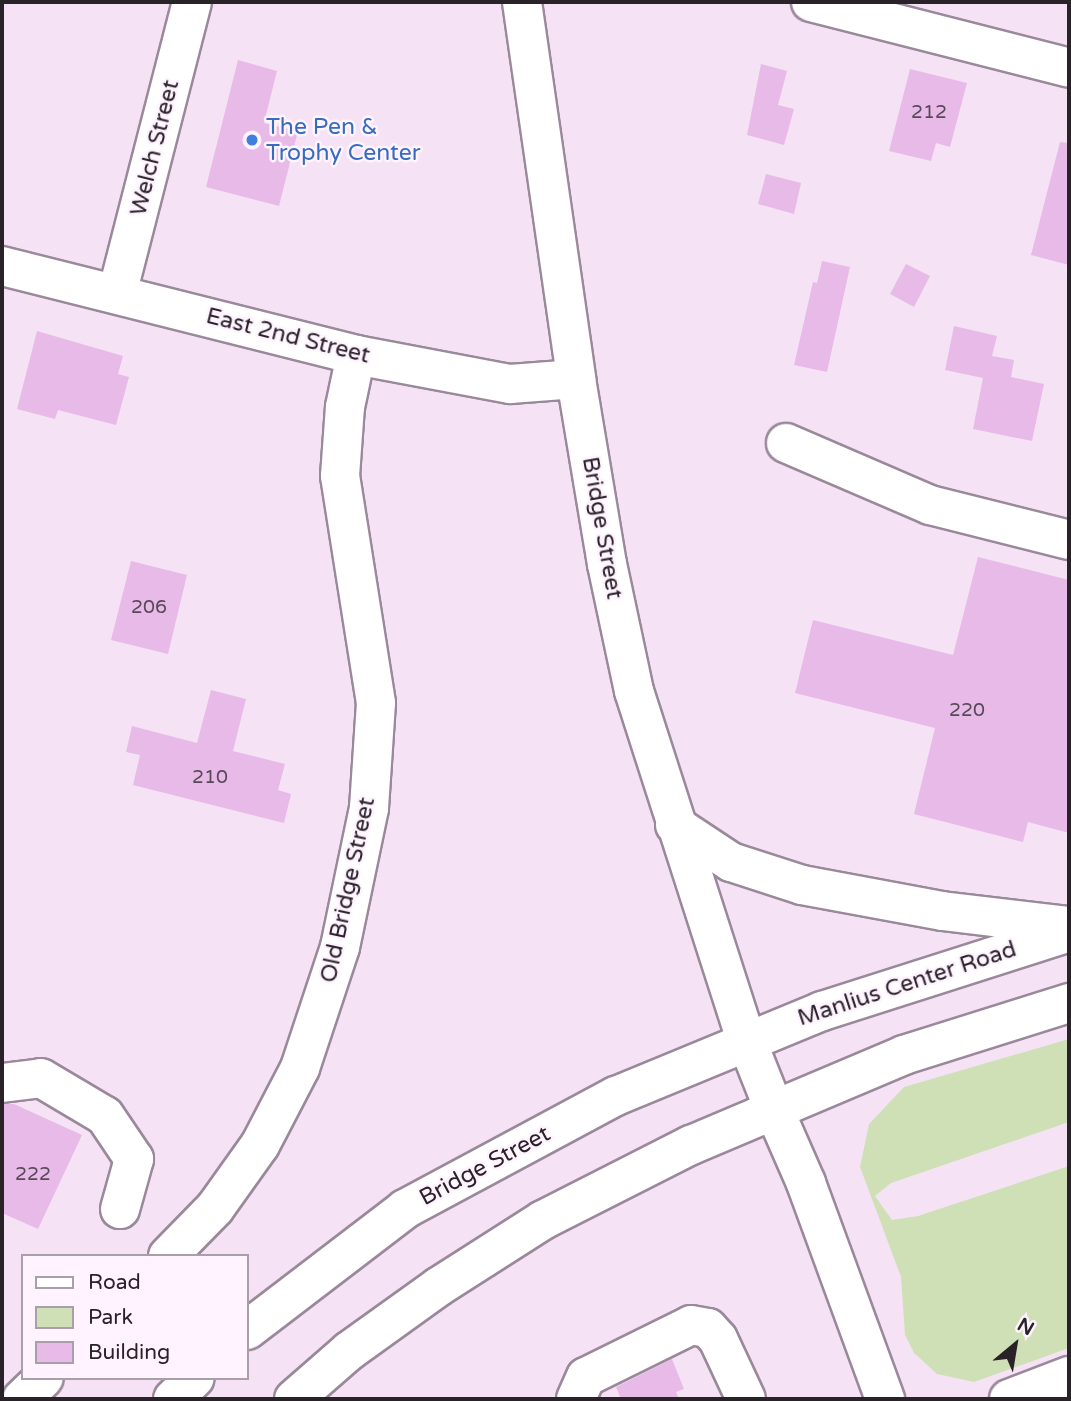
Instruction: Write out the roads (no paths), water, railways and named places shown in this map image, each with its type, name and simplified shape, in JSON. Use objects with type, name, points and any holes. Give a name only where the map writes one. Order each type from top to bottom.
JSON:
[{"type":"main road","name":"Welch Street","points":[[117,294],[192,2]]},
{"type":"main road","name":"Bridge Street","points":[[522,2],[576,379],[607,564],[634,691],[746,1039],[806,1184],[886,1399]]},
{"type":"main road","points":[[811,2],[1069,68]]},
{"type":"main road","name":"East 2nd Street","points":[[2,265],[356,355],[510,384],[576,379]]},
{"type":"main road","name":"Old Bridge Street","points":[[170,1254],[215,1208],[260,1145],[300,1068],[343,934],[369,808],[376,703],[340,476],[345,407],[356,355]]},
{"type":"main road","points":[[786,443],[929,505],[1069,540]]},
{"type":"main road","points":[[675,825],[731,862],[802,885],[942,911],[1069,926]]},
{"type":"main road","name":"Manlius Center Road","points":[[746,1039],[895,985],[1069,932]]},
{"type":"main road","points":[[294,1399],[393,1319],[543,1220],[691,1144],[775,1112],[904,1055],[1069,1003]]},
{"type":"main road","name":"Bridge Street","points":[[248,1329],[405,1209],[616,1096],[746,1039]]},
{"type":"main road","points":[[2,1083],[41,1078],[105,1116],[134,1159],[120,1209]]},
{"type":"main road","points":[[576,1399],[586,1377],[691,1325],[708,1328],[718,1339],[746,1399]]},
{"type":"main road","points":[[1009,1399],[1069,1376]]},
{"type":"main road","points":[[22,1399],[42,1380]]},
{"type":"main road","points":[[173,1399],[193,1380]]},
{"type":"place","name":"The Pen & Trophy Center","points":[[252,140]]}]
